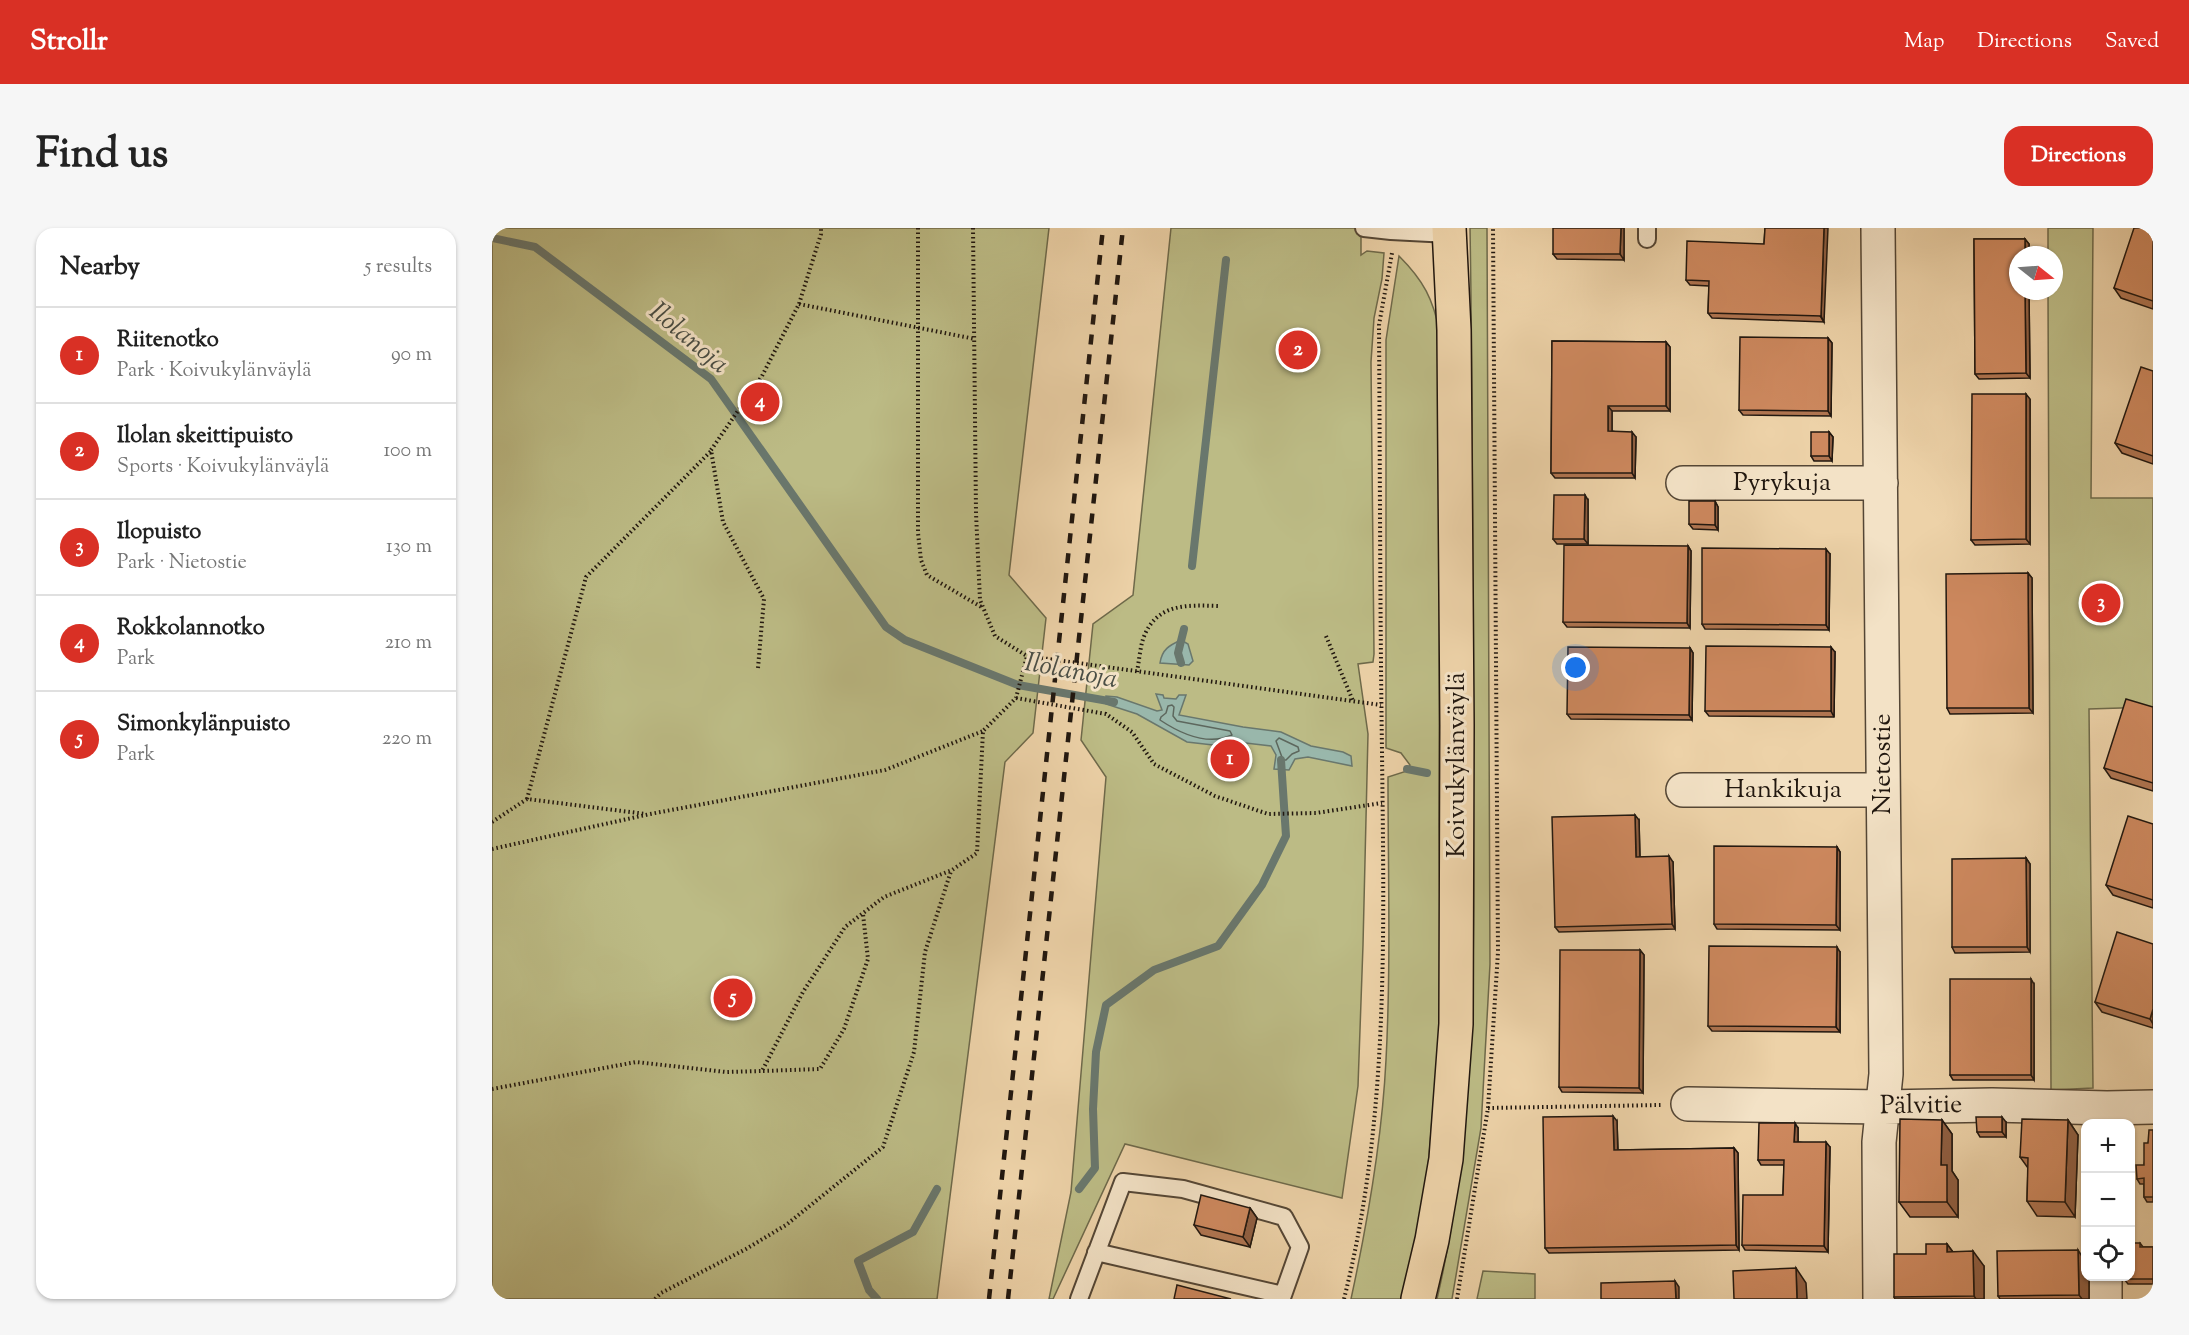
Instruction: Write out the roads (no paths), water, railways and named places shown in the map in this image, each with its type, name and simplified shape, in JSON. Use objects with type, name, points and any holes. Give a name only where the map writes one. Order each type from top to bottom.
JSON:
[{"type":"main road","name":"Koivukylänväylä","points":[[1418,1299],[1432,1240],[1446,1159],[1456,1024],[1457,713],[1454,330],[1449,231]]},
{"type":"street","name":"Nietostie","points":[[1878,228],[1886,1074],[1880,1142],[1880,1299]]},
{"type":"street","name":"Pyrykuja","points":[[1683,483],[1881,483]]},
{"type":"street","name":"Hankikuja","points":[[1683,790],[1883,790]]},
{"type":"street","name":"Pälvitie","points":[[1688,1104],[1884,1107],[1992,1105],[2107,1116],[2153,1107]]},
{"type":"street","points":[[2105,1299],[2106,1281]]},
{"type":"lane","points":[[1364,228],[1391,231],[1449,231]]},
{"type":"lane","points":[[1079,1299],[1096,1252],[1124,1182],[1183,1189],[1284,1217],[1300,1247],[1283,1295],[1096,1252]]},
{"type":"water","points":[[1181,640],[1188,644],[1193,661],[1189,665],[1160,663],[1167,648]]},
{"type":"water","points":[[1156,694],[1163,695],[1164,698],[1176,699],[1179,695],[1186,695],[1179,715],[1281,732],[1311,746],[1343,752],[1351,756],[1352,766],[1308,757],[1295,759],[1289,770],[1274,769],[1276,755],[1271,746],[1237,742],[1213,745],[1187,742],[1137,714],[1106,704],[1106,696],[1117,697],[1157,711],[1162,710]]},
{"type":"waterway","name":"Ilolanoja","points":[[492,238],[535,247],[711,379],[886,627],[905,640],[1018,685],[1114,702]]},
{"type":"waterway","points":[[1192,566],[1226,260]]},
{"type":"waterway","points":[[1181,663],[1178,653],[1184,629]]},
{"type":"waterway","name":"Ilolanoja","points":[[1079,1189],[1095,1168],[1093,1109],[1096,1052],[1106,1005],[1154,970],[1218,946],[1262,885],[1286,836],[1281,760]]},
{"type":"waterway","points":[[1407,769],[1427,773]]},
{"type":"waterway","name":"Ilolanoja","points":[[877,1299],[869,1290],[858,1261],[913,1232],[937,1189]]},
{"type":"railway","points":[[989,1299],[1103,228]]},
{"type":"railway","points":[[1008,1299],[1123,228]]},
{"type":"place","name":"Ilolan skeittipuisto","points":[[1298,350]]},
{"type":"place","name":"Rokkolannotko","points":[[760,402]]},
{"type":"place","name":"Ilopuisto","points":[[2101,603]]},
{"type":"place","name":"Riitenotko","points":[[1230,759]]},
{"type":"place","name":"Simonkylänpuisto","points":[[733,998]]}]
